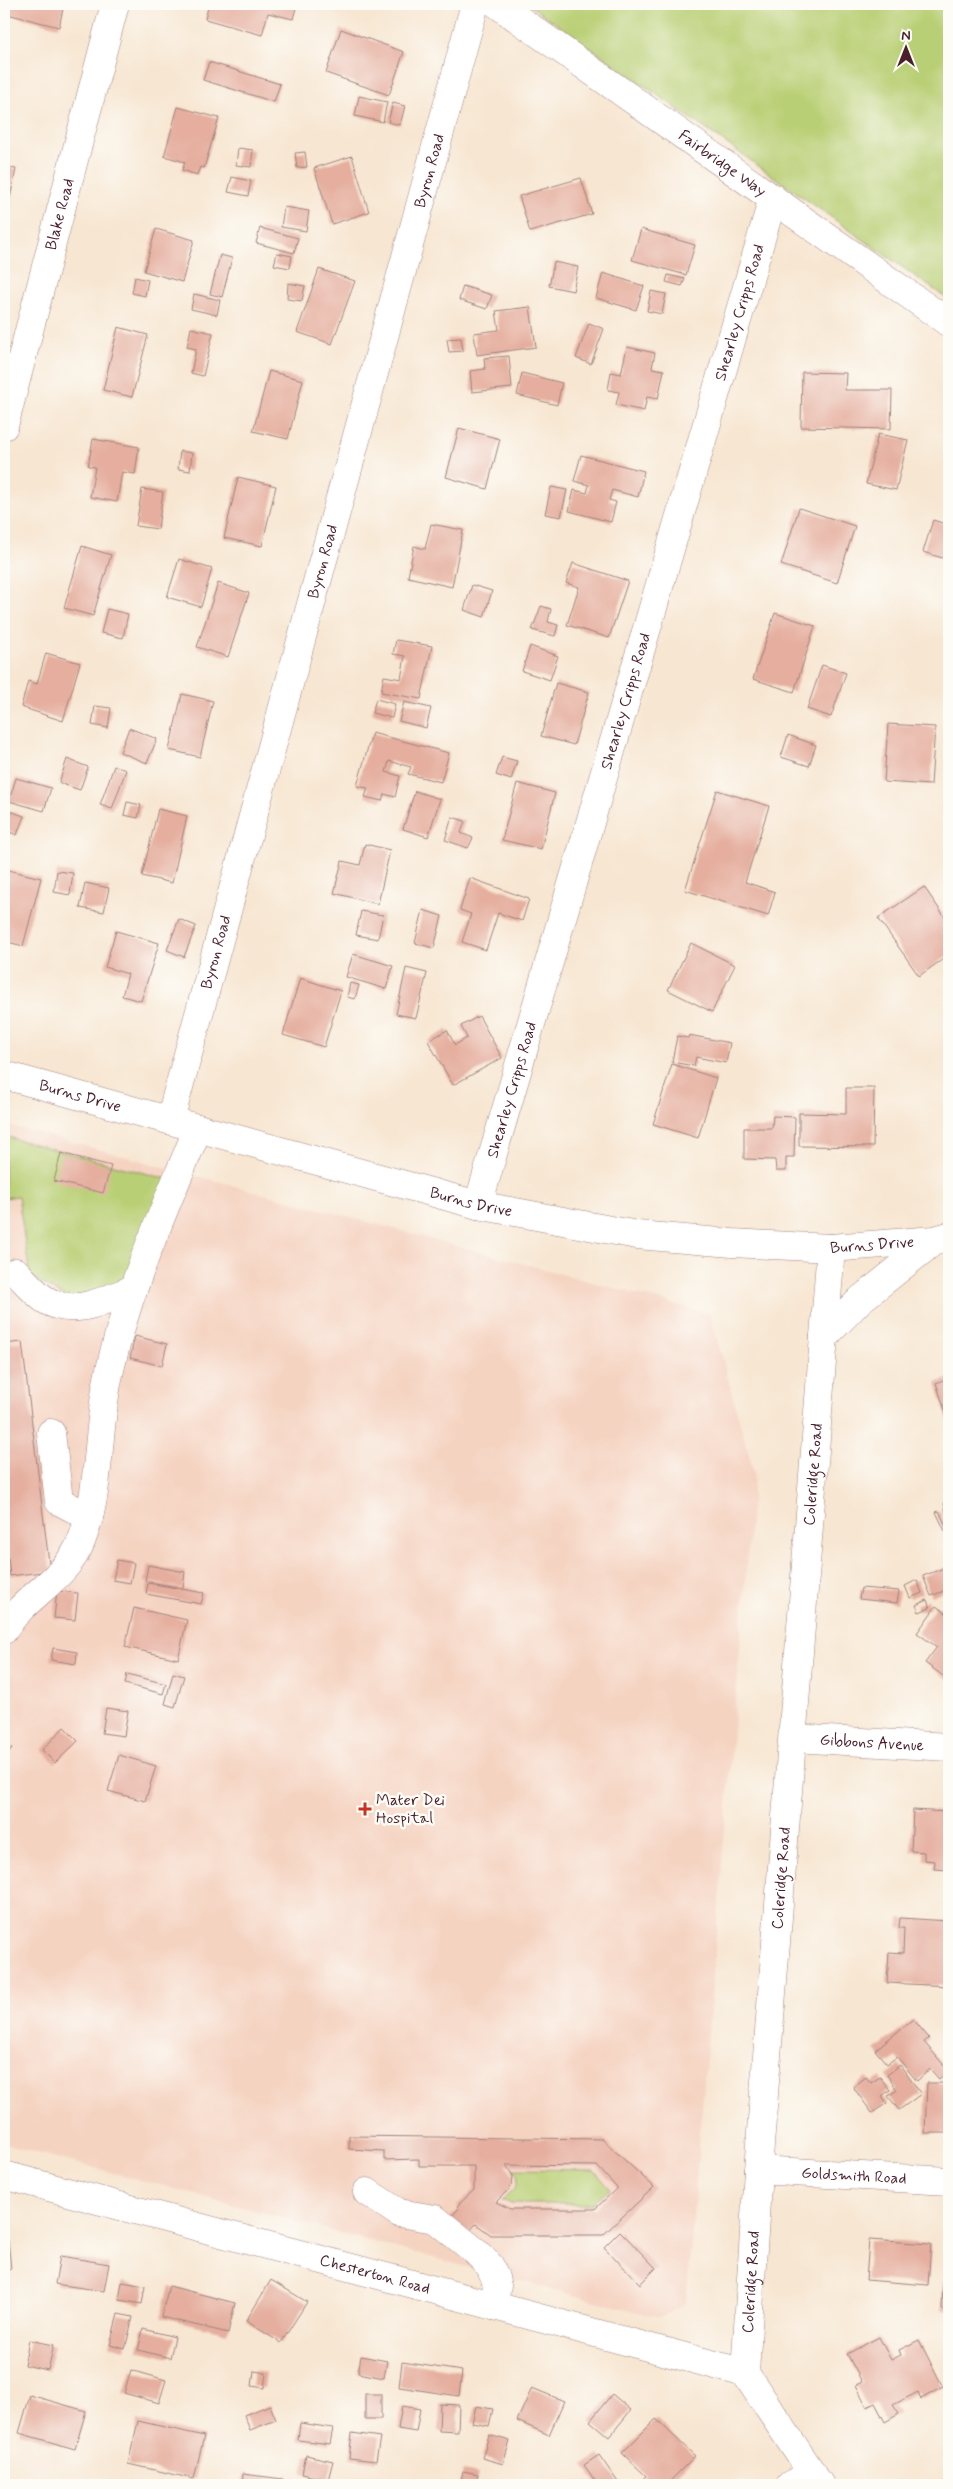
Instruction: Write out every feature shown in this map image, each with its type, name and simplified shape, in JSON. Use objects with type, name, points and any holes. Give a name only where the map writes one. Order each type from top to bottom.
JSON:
[{"type":"street","name":"Blake Road","points":[[4,426],[115,4]]},
{"type":"street","name":"Byron Road","points":[[170,1120],[475,4]]},
{"type":"street","name":"Fairbridge Way","points":[[497,4],[949,323]]},
{"type":"street","name":"Shearley Cripps Road","points":[[478,1205],[773,198]]},
{"type":"street","name":"Burns Drive","points":[[4,1075],[478,1205],[637,1235],[732,1244],[831,1248],[942,1238]]},
{"type":"street","points":[[4,1630],[62,1570],[80,1544],[90,1517],[108,1374],[133,1289],[198,1128]]},
{"type":"street","points":[[824,1337],[860,1300],[942,1238]]},
{"type":"street","name":"Coleridge Road","points":[[745,2373],[758,2170],[831,1248]]},
{"type":"street","points":[[16,1272],[45,1299],[67,1308],[94,1305],[133,1289]]},
{"type":"street","points":[[51,1433],[59,1501],[90,1517]]},
{"type":"street","name":"Gibbons Avenue","points":[[793,1738],[949,1747]]},
{"type":"street","name":"Goldsmith Road","points":[[758,2170],[949,2181]]},
{"type":"street","name":"Chesterton Road","points":[[4,2175],[745,2373]]},
{"type":"street","points":[[367,2192],[399,2213],[435,2219],[475,2252],[490,2266],[495,2278],[497,2286],[493,2306]]},
{"type":"street","points":[[745,2373],[808,2481]]},
{"type":"shaded area","name":"Mater Dei Hospital","points":[[4,1124],[710,1314],[754,1474],[686,2303],[660,2318],[4,2144]]},
{"type":"green space","points":[[528,4],[949,4],[949,300]]},
{"type":"green space","points":[[4,1136],[167,1179],[126,1281],[68,1299],[30,1276],[18,1196],[4,1198]]},
{"type":"green space","points":[[513,2169],[594,2170],[610,2189],[592,2204],[511,2204],[503,2200],[517,2186],[518,2176]]},
{"type":"building","points":[[9,4],[64,4],[59,27],[7,14]]},
{"type":"building","points":[[209,4],[297,4],[293,19],[268,13],[262,35],[205,19]]},
{"type":"building","points":[[341,29],[404,52],[389,95],[326,73]]},
{"type":"building","points":[[209,62],[280,84],[274,102],[203,80]]},
{"type":"building","points":[[359,96],[387,102],[383,122],[355,116]]},
{"type":"building","points":[[393,103],[405,106],[400,125],[388,122]]},
{"type":"building","points":[[178,107],[219,118],[204,168],[200,167],[197,175],[182,170],[185,162],[164,156]]},
{"type":"building","points":[[238,148],[253,150],[251,167],[236,165]]},
{"type":"building","points":[[305,152],[307,167],[297,168],[295,153]]},
{"type":"building","points":[[352,156],[369,212],[332,224],[314,168]]},
{"type":"building","points":[[4,167],[16,169],[5,223],[4,223]]},
{"type":"building","points":[[232,177],[251,181],[248,196],[228,192]]},
{"type":"building","points":[[581,178],[592,214],[530,232],[519,196]]},
{"type":"building","points":[[284,207],[309,211],[306,231],[281,227]]},
{"type":"building","points":[[260,228],[298,238],[294,253],[256,243]]},
{"type":"building","points":[[156,229],[194,240],[182,282],[144,271]]},
{"type":"building","points":[[641,229],[695,245],[686,275],[632,260]]},
{"type":"building","points":[[277,253],[292,256],[290,268],[274,265]]},
{"type":"building","points":[[220,255],[232,258],[222,297],[210,294]]},
{"type":"building","points":[[554,262],[578,267],[573,291],[549,286]]},
{"type":"building","points":[[319,269],[355,281],[332,344],[297,332]]},
{"type":"building","points":[[603,273],[644,286],[636,310],[596,298]]},
{"type":"building","points":[[668,275],[685,279],[682,286],[666,282]]},
{"type":"building","points":[[135,277],[148,280],[145,296],[132,293]]},
{"type":"building","points":[[288,283],[305,286],[302,301],[287,299]]},
{"type":"building","points":[[463,286],[492,295],[487,309],[459,300]]},
{"type":"building","points":[[651,291],[666,294],[662,314],[647,311]]},
{"type":"building","points":[[194,294],[220,300],[217,315],[191,309]]},
{"type":"building","points":[[530,307],[536,347],[477,355],[474,333],[499,330],[496,311]]},
{"type":"building","points":[[589,323],[604,329],[591,364],[576,358]]},
{"type":"building","points":[[118,327],[148,335],[132,397],[103,390]]},
{"type":"building","points":[[191,328],[213,333],[203,376],[191,373],[196,349],[187,347]]},
{"type":"building","points":[[461,338],[463,351],[449,352],[447,339]]},
{"type":"building","points":[[627,347],[655,353],[652,368],[664,370],[658,399],[647,397],[644,411],[616,405],[619,392],[608,390],[611,372],[621,374]]},
{"type":"building","points":[[509,356],[512,388],[472,392],[470,371],[485,369],[484,358]]},
{"type":"building","points":[[269,371],[303,380],[288,439],[253,431]]},
{"type":"building","points":[[802,372],[846,373],[845,390],[892,390],[891,429],[801,427]]},
{"type":"building","points":[[522,373],[562,383],[557,405],[517,395]]},
{"type":"building","points":[[459,428],[500,439],[487,489],[446,477]]},
{"type":"building","points":[[878,434],[908,440],[896,490],[866,484]]},
{"type":"building","points":[[93,439],[139,447],[135,474],[122,472],[117,502],[90,497],[95,467],[88,466]]},
{"type":"building","points":[[180,451],[192,453],[190,471],[178,469]]},
{"type":"building","points":[[581,455],[644,471],[638,497],[612,490],[609,500],[616,502],[611,522],[569,511],[574,490],[587,493],[589,485],[574,481]]},
{"type":"building","points":[[238,477],[276,486],[262,546],[224,538]]},
{"type":"building","points":[[551,487],[567,490],[561,517],[545,514]]},
{"type":"building","points":[[142,489],[163,492],[158,529],[136,526]]},
{"type":"building","points":[[799,508],[855,526],[837,583],[781,565]]},
{"type":"building","points":[[933,520],[949,525],[949,560],[923,552]]},
{"type":"building","points":[[431,524],[463,530],[452,587],[408,577],[414,546],[425,549]]},
{"type":"building","points":[[82,546],[111,555],[93,616],[64,608]]},
{"type":"building","points":[[179,559],[212,569],[201,607],[167,597]]},
{"type":"building","points":[[573,563],[628,581],[609,638],[567,625],[579,587],[566,583]]},
{"type":"building","points":[[218,583],[249,593],[228,657],[197,647]]},
{"type":"building","points":[[472,585],[492,591],[484,617],[464,610]]},
{"type":"building","points":[[541,606],[551,609],[548,622],[558,625],[555,636],[532,630]]},
{"type":"building","points":[[107,609],[128,614],[123,638],[101,633]]},
{"type":"building","points":[[775,613],[815,626],[794,692],[753,679]]},
{"type":"building","points":[[396,640],[432,646],[421,699],[381,692],[384,676],[401,679],[405,656],[393,654]]},
{"type":"building","points":[[530,646],[558,656],[550,680],[522,671]]},
{"type":"building","points":[[46,653],[80,663],[63,721],[21,707],[28,681],[37,684]]},
{"type":"building","points":[[822,665],[846,673],[831,717],[807,709]]},
{"type":"building","points":[[556,683],[589,692],[574,745],[541,736]]},
{"type":"building","points":[[182,694],[213,701],[200,757],[169,750]]},
{"type":"building","points":[[376,699],[395,704],[392,718],[372,713]]},
{"type":"building","points":[[404,702],[431,708],[426,728],[399,721]]},
{"type":"building","points":[[95,706],[111,708],[108,728],[92,725]]},
{"type":"building","points":[[888,724],[935,727],[931,785],[884,782]]},
{"type":"building","points":[[129,728],[157,739],[147,763],[120,752]]},
{"type":"building","points":[[372,733],[449,753],[441,782],[408,774],[411,767],[389,761],[386,772],[400,776],[395,797],[384,794],[382,801],[365,797],[368,788],[357,786]]},
{"type":"building","points":[[788,735],[816,745],[809,766],[781,757]]},
{"type":"building","points":[[502,757],[517,761],[511,780],[496,775]]},
{"type":"building","points":[[67,759],[88,767],[80,790],[59,783]]},
{"type":"building","points":[[114,766],[126,770],[112,809],[100,805]]},
{"type":"building","points":[[16,778],[51,788],[44,811],[9,801]]},
{"type":"building","points":[[517,783],[555,793],[541,849],[502,840]]},
{"type":"building","points":[[717,790],[769,806],[745,882],[775,892],[768,916],[685,890]]},
{"type":"building","points":[[415,791],[440,799],[428,837],[403,829]]},
{"type":"building","points":[[127,802],[141,805],[138,818],[124,815]]},
{"type":"building","points":[[4,809],[24,816],[17,835],[4,830]]},
{"type":"building","points":[[158,809],[187,816],[172,883],[142,876]]},
{"type":"building","points":[[452,817],[465,821],[461,833],[473,838],[468,848],[445,840]]},
{"type":"building","points":[[365,844],[390,850],[378,904],[334,893],[342,861],[360,865]]},
{"type":"building","points":[[4,869],[41,878],[23,946],[4,941]]},
{"type":"building","points":[[57,871],[73,873],[70,895],[54,892]]},
{"type":"building","points":[[470,878],[529,899],[522,921],[498,913],[486,950],[462,942],[471,914],[460,910]]},
{"type":"building","points":[[85,883],[109,888],[104,912],[80,908]]},
{"type":"building","points":[[924,887],[949,923],[949,955],[919,976],[878,918]]},
{"type":"building","points":[[423,910],[442,916],[434,948],[415,943]]},
{"type":"building","points":[[361,911],[383,915],[378,939],[356,935]]},
{"type":"building","points":[[179,919],[196,926],[184,957],[167,950]]},
{"type":"building","points":[[116,931],[159,943],[141,1001],[122,996],[128,974],[105,967]]},
{"type":"building","points":[[691,943],[735,965],[712,1012],[668,990]]},
{"type":"building","points":[[353,954],[393,966],[386,989],[346,977]]},
{"type":"building","points":[[406,968],[427,973],[416,1018],[396,1014]]},
{"type":"building","points":[[300,978],[341,991],[324,1047],[283,1035]]},
{"type":"building","points":[[350,983],[359,985],[355,999],[347,997]]},
{"type":"building","points":[[479,1016],[502,1058],[453,1085],[428,1041],[447,1030],[455,1045],[467,1038],[461,1026]]},
{"type":"building","points":[[689,1035],[730,1043],[726,1063],[696,1057],[694,1066],[672,1062],[677,1036],[688,1038]]},
{"type":"building","points":[[672,1064],[716,1078],[698,1138],[653,1124]]},
{"type":"building","points":[[846,1088],[874,1088],[873,1147],[799,1146],[799,1113],[846,1114]]},
{"type":"building","points":[[773,1116],[795,1117],[794,1157],[786,1157],[786,1171],[776,1171],[775,1160],[744,1159],[744,1128],[772,1128]]},
{"type":"building","points":[[61,1153],[111,1166],[103,1193],[54,1181]]},
{"type":"building","points":[[135,1336],[167,1344],[162,1366],[130,1358]]},
{"type":"building","points":[[22,1342],[50,1571],[10,1576],[8,1558],[4,1559],[4,1344]]},
{"type":"building","points":[[949,1378],[949,1423],[936,1383]]},
{"type":"building","points":[[949,1502],[949,1525],[948,1525],[944,1503]]},
{"type":"building","points":[[939,1511],[947,1529],[945,1531],[936,1512]]},
{"type":"building","points":[[117,1560],[134,1563],[130,1583],[113,1580]]},
{"type":"building","points":[[148,1565],[185,1572],[183,1588],[145,1581]]},
{"type":"building","points":[[949,1566],[949,1589],[931,1596],[923,1576]]},
{"type":"building","points":[[917,1580],[922,1593],[910,1598],[905,1586]]},
{"type":"building","points":[[148,1583],[204,1593],[201,1604],[146,1594]]},
{"type":"building","points":[[861,1588],[899,1591],[897,1603],[859,1599]]},
{"type":"building","points":[[57,1591],[78,1593],[75,1620],[54,1618]]},
{"type":"building","points":[[927,1600],[930,1608],[919,1612],[916,1605]]},
{"type":"building","points":[[936,1606],[949,1615],[949,1680],[925,1663],[937,1647],[917,1633]]},
{"type":"building","points":[[134,1608],[187,1620],[178,1659],[125,1647]]},
{"type":"building","points":[[53,1648],[77,1652],[76,1664],[51,1660]]},
{"type":"building","points":[[173,1673],[184,1676],[175,1707],[165,1704]]},
{"type":"building","points":[[127,1674],[166,1684],[163,1694],[125,1684]]},
{"type":"building","points":[[106,1708],[128,1711],[124,1736],[102,1733]]},
{"type":"building","points":[[64,1727],[78,1741],[55,1763],[42,1750]]},
{"type":"building","points":[[4,1740],[12,1748],[4,1758]]},
{"type":"building","points":[[119,1755],[156,1766],[145,1801],[108,1791]]},
{"type":"building","points":[[913,1810],[949,1812],[949,1870],[934,1869],[935,1861],[924,1860],[924,1852],[911,1851]]},
{"type":"building","points":[[900,1918],[949,1921],[949,1986],[887,1983],[889,1952],[903,1953],[904,1928],[899,1928]]},
{"type":"building","points":[[913,2019],[929,2038],[924,2042],[949,2071],[939,2079],[930,2069],[917,2081],[897,2057],[887,2064],[875,2050]]},
{"type":"building","points":[[900,2065],[921,2094],[899,2110],[888,2096],[897,2090],[887,2075]]},
{"type":"building","points":[[866,2077],[871,2083],[880,2077],[890,2090],[882,2096],[887,2103],[872,2113],[853,2087]]},
{"type":"building","points":[[927,2083],[949,2083],[949,2133],[925,2133]]},
{"type":"building","points":[[349,2136],[602,2139],[654,2187],[603,2235],[491,2235],[476,2224],[455,2246],[439,2231],[459,2208],[457,2206],[474,2190],[474,2166],[419,2166],[419,2159],[384,2160],[384,2151],[349,2149]],"holes":[[[506,2165],[597,2166],[617,2188],[595,2209],[510,2209],[496,2202],[512,2186],[513,2176]]]},
{"type":"building","points":[[620,2231],[656,2268],[640,2284],[604,2247]]},
{"type":"building","points":[[4,2240],[8,2240],[11,2269],[4,2270]]},
{"type":"building","points":[[869,2240],[931,2244],[928,2285],[866,2280]]},
{"type":"building","points":[[60,2256],[109,2264],[104,2291],[55,2284]]},
{"type":"building","points":[[271,2280],[307,2302],[281,2343],[246,2321]]},
{"type":"building","points":[[943,2281],[949,2281],[949,2310],[942,2310]]},
{"type":"building","points":[[122,2282],[145,2286],[142,2304],[119,2300]]},
{"type":"building","points":[[169,2286],[235,2303],[228,2333],[161,2317]]},
{"type":"building","points":[[118,2314],[133,2317],[125,2349],[110,2345]]},
{"type":"building","points":[[143,2329],[175,2337],[170,2358],[138,2350]]},
{"type":"building","points":[[879,2337],[891,2360],[901,2355],[899,2350],[919,2340],[943,2387],[921,2399],[918,2392],[893,2405],[899,2414],[885,2422],[875,2403],[867,2407],[856,2385],[862,2382],[847,2354]]},
{"type":"building","points":[[29,2340],[54,2345],[48,2370],[24,2365]]},
{"type":"building","points":[[361,2356],[387,2361],[384,2378],[358,2373]]},
{"type":"building","points":[[402,2362],[462,2371],[459,2396],[399,2387]]},
{"type":"building","points":[[131,2370],[166,2380],[159,2403],[124,2393]]},
{"type":"building","points":[[254,2371],[266,2373],[264,2388],[252,2386]]},
{"type":"building","points":[[532,2388],[564,2401],[549,2435],[517,2421]]},
{"type":"building","points":[[365,2394],[381,2394],[381,2419],[365,2419]]},
{"type":"building","points":[[612,2394],[631,2410],[609,2437],[590,2421]]},
{"type":"building","points":[[30,2395],[86,2411],[75,2449],[19,2433]]},
{"type":"building","points":[[440,2404],[459,2405],[458,2432],[439,2431]]},
{"type":"building","points":[[270,2405],[276,2420],[250,2430],[244,2415]]},
{"type":"building","points":[[402,2406],[420,2409],[416,2432],[398,2429]]},
{"type":"building","points":[[476,2406],[493,2409],[489,2426],[472,2423]]},
{"type":"building","points":[[656,2419],[695,2456],[666,2485],[636,2485],[646,2476],[622,2453]]},
{"type":"building","points":[[138,2421],[204,2436],[194,2479],[128,2464]]},
{"type":"building","points":[[300,2423],[333,2428],[330,2444],[298,2440]]},
{"type":"building","points":[[352,2433],[380,2437],[376,2461],[349,2458]]},
{"type":"building","points":[[489,2435],[510,2441],[503,2464],[482,2458]]},
{"type":"building","points":[[306,2455],[333,2461],[328,2480],[302,2474]]},
{"type":"building","points":[[599,2455],[620,2485],[598,2485],[584,2465]]},
{"type":"building","points":[[463,2471],[478,2474],[475,2485],[460,2485]]},
{"type":"building","points":[[243,2474],[283,2479],[282,2485],[242,2485]]},
{"type":"place","name":"Mater Dei Hospital","points":[[365,1809]]}]
